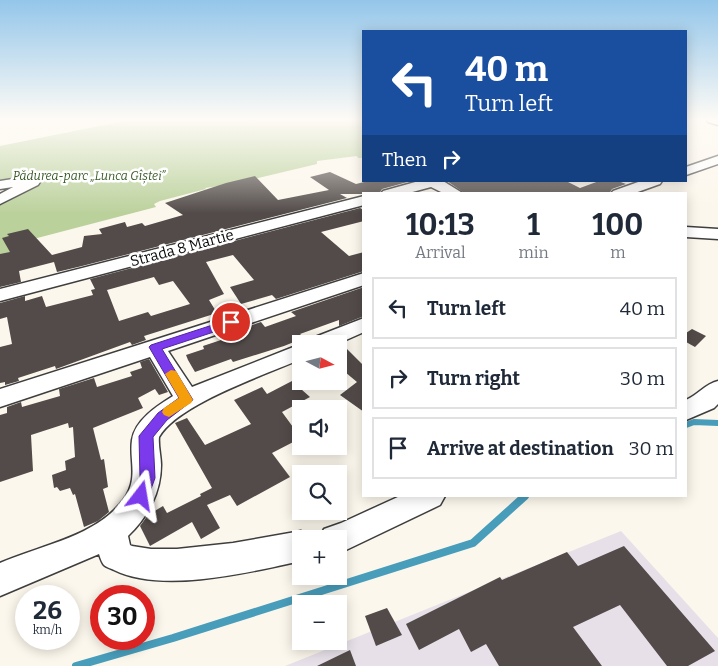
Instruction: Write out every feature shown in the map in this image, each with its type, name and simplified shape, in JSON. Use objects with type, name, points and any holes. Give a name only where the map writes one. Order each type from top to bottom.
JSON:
[{"type":"street","points":[[687,171],[718,160]]},
{"type":"street","points":[[0,186],[25,181],[33,182],[0,200]]},
{"type":"street","points":[[396,192],[434,182],[453,192]]},
{"type":"street","points":[[624,192],[652,182]]},
{"type":"street","name":"Strada 8 Martie","points":[[0,295],[362,201]]},
{"type":"street","points":[[687,232],[718,234]]},
{"type":"street","points":[[0,398],[362,280]]},
{"type":"street","points":[[339,335],[362,325]]},
{"type":"street","points":[[155,347],[187,400]]},
{"type":"street","points":[[0,580],[35,565],[74,552],[112,531],[129,515],[141,496],[147,478],[146,436],[163,416],[187,400],[292,355]]},
{"type":"street","points":[[687,410],[705,402],[718,389]]},
{"type":"street","points":[[347,536],[428,497]]},
{"type":"street","points":[[112,531],[115,554],[122,560],[133,563],[174,564],[218,561],[292,548]]},
{"type":"shaded area","points":[[621,531],[718,638],[718,666],[285,666],[325,650],[347,650],[347,641]]},
{"type":"green space","name":"Pădurea-parc „Lunca Gîștei”","points":[[0,151],[362,151],[362,158],[357,156],[317,161],[317,164],[233,184],[205,188],[160,201],[154,204],[156,207],[22,242],[0,263],[0,203],[41,180],[35,178],[0,184]]},
{"type":"building","points":[[330,172],[356,184],[364,182],[407,182],[382,189],[380,192],[340,194],[347,198],[57,272],[54,262],[19,271],[21,282],[0,287],[0,254],[10,252],[2,238],[9,236],[7,234],[28,229],[52,255],[82,247],[84,236],[102,234],[99,229],[125,222],[127,227],[142,223],[145,226],[183,215],[165,203],[226,183],[255,176],[278,200],[329,190],[310,177]]},
{"type":"building","points":[[448,182],[568,182],[580,188],[596,182],[621,182],[626,184],[612,189],[610,192],[463,192]]},
{"type":"building","points":[[362,209],[362,222],[321,232],[349,256],[362,253],[362,272],[276,299],[272,295],[241,304],[230,287],[254,280],[233,255],[206,262],[224,294],[209,300],[217,313],[144,336],[146,340],[132,345],[130,342],[56,369],[55,366],[18,378],[19,381],[5,385],[5,382],[0,383],[0,347],[12,344],[7,317],[0,319],[0,303],[25,296],[25,301],[42,296],[46,307],[93,295],[91,290],[95,289],[90,279]],"holes":[[[154,277],[159,285],[173,281],[190,304],[151,316],[148,312],[119,321],[107,290]]]},
{"type":"building","points":[[362,288],[362,317],[339,326],[339,320],[301,335],[292,335],[292,343],[284,346],[233,362],[231,359],[195,372],[186,355],[204,349],[203,346],[221,340],[219,336],[261,322],[265,327],[296,316],[291,312]]},
{"type":"building","points":[[692,329],[706,336],[695,347],[687,343],[687,332]]},
{"type":"building","points":[[348,350],[362,364],[362,411],[340,395],[357,382],[348,374]]},
{"type":"building","points":[[149,359],[168,392],[159,395],[155,389],[138,398],[143,408],[93,428],[101,460],[104,459],[108,487],[103,489],[109,512],[98,521],[84,527],[75,494],[73,495],[70,488],[60,491],[57,487],[54,488],[52,475],[66,470],[65,461],[75,457],[73,427],[69,428],[68,423],[31,435],[33,471],[0,482],[0,415],[7,413],[7,407],[21,402],[22,407],[60,396],[59,389],[94,378],[97,387],[132,376],[130,372],[142,368],[140,362]]},
{"type":"building","points":[[292,381],[292,390],[302,390],[310,397],[304,400],[292,400],[292,407],[282,412],[292,426],[292,443],[272,453],[290,477],[237,506],[230,495],[207,505],[220,528],[201,539],[192,522],[150,546],[140,526],[148,515],[163,506],[167,513],[201,496],[200,494],[212,488],[175,423],[187,418],[205,445],[251,424],[234,400],[262,387],[267,394]]},
{"type":"building","points":[[624,546],[715,651],[688,666],[667,666],[620,605],[573,627],[602,666],[499,666],[486,644],[471,652],[459,629],[419,650],[406,624],[500,577],[502,580],[567,552],[578,566]]},
{"type":"building","points":[[387,608],[402,635],[376,646],[365,616]]},
{"type":"building","points":[[350,650],[356,666],[317,666]]},
{"type":"waterway","points":[[687,425],[694,422],[718,423]]},
{"type":"waterway","points":[[76,666],[173,638],[473,543],[524,497]]},
{"type":"slow traffic","points":[[169,412],[187,400],[171,374]]},
{"type":"route","points":[[141,496],[147,478],[146,436],[163,416],[187,400],[155,347],[231,322]]}]
